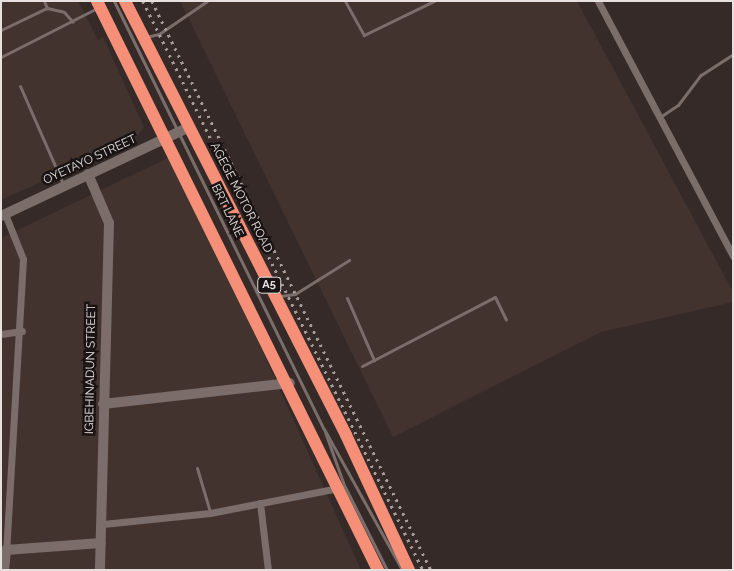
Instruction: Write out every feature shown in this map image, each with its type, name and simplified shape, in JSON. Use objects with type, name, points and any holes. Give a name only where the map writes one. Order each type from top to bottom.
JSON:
[{"type":"highway","name":"AGEGE MOTOR ROAD","points":[[126,1],[184,129],[275,297],[409,570]]},
{"type":"highway","name":"A5","points":[[99,4],[290,383],[378,570]]},
{"type":"street","points":[[598,1],[733,256]]},
{"type":"street","name":"OYETAYO STREET","points":[[3,215],[184,129]]},
{"type":"street","name":"IGBEHINADUN STREET","points":[[88,174],[109,223],[103,404],[103,524],[100,570]]},
{"type":"street","points":[[3,215],[23,259],[22,331],[4,570]]},
{"type":"street","points":[[1,334],[22,331]]},
{"type":"street","points":[[103,404],[290,383]]},
{"type":"street","points":[[103,524],[210,513],[339,488]]},
{"type":"street","points":[[1,491],[10,490]]},
{"type":"street","points":[[260,503],[268,570]]},
{"type":"street","points":[[6,550],[101,543]]},
{"type":"lane","points":[[44,1],[47,8]]},
{"type":"lane","name":"BRT LANE","points":[[114,1],[184,129],[324,429],[402,570]]},
{"type":"lane","points":[[143,38],[159,34],[207,1]]},
{"type":"lane","points":[[345,1],[364,35],[434,1]]},
{"type":"lane","points":[[1,57],[73,22],[99,4]]},
{"type":"lane","points":[[1,30],[47,8],[64,12],[73,22]]},
{"type":"lane","points":[[660,118],[678,105],[701,75],[733,54]]},
{"type":"lane","points":[[20,86],[64,186]]},
{"type":"lane","points":[[275,297],[296,294],[349,260]]},
{"type":"lane","points":[[362,366],[495,297],[506,320]]},
{"type":"lane","points":[[347,298],[374,360]]},
{"type":"lane","name":"BRT LANE","points":[[324,429],[344,485],[387,570]]},
{"type":"lane","points":[[197,468],[210,513]]},
{"type":"shaded area","points":[[1,1],[78,1],[98,40],[103,37],[144,127],[134,140],[1,200]]},
{"type":"shaded area","points":[[180,1],[577,1],[733,292],[733,302],[601,332],[393,437]]},
{"type":"shaded area","points":[[174,155],[361,570],[1,570],[1,238]]},
{"type":"railway","points":[[143,1],[423,570]]},
{"type":"railway","points":[[152,1],[431,570]]}]
